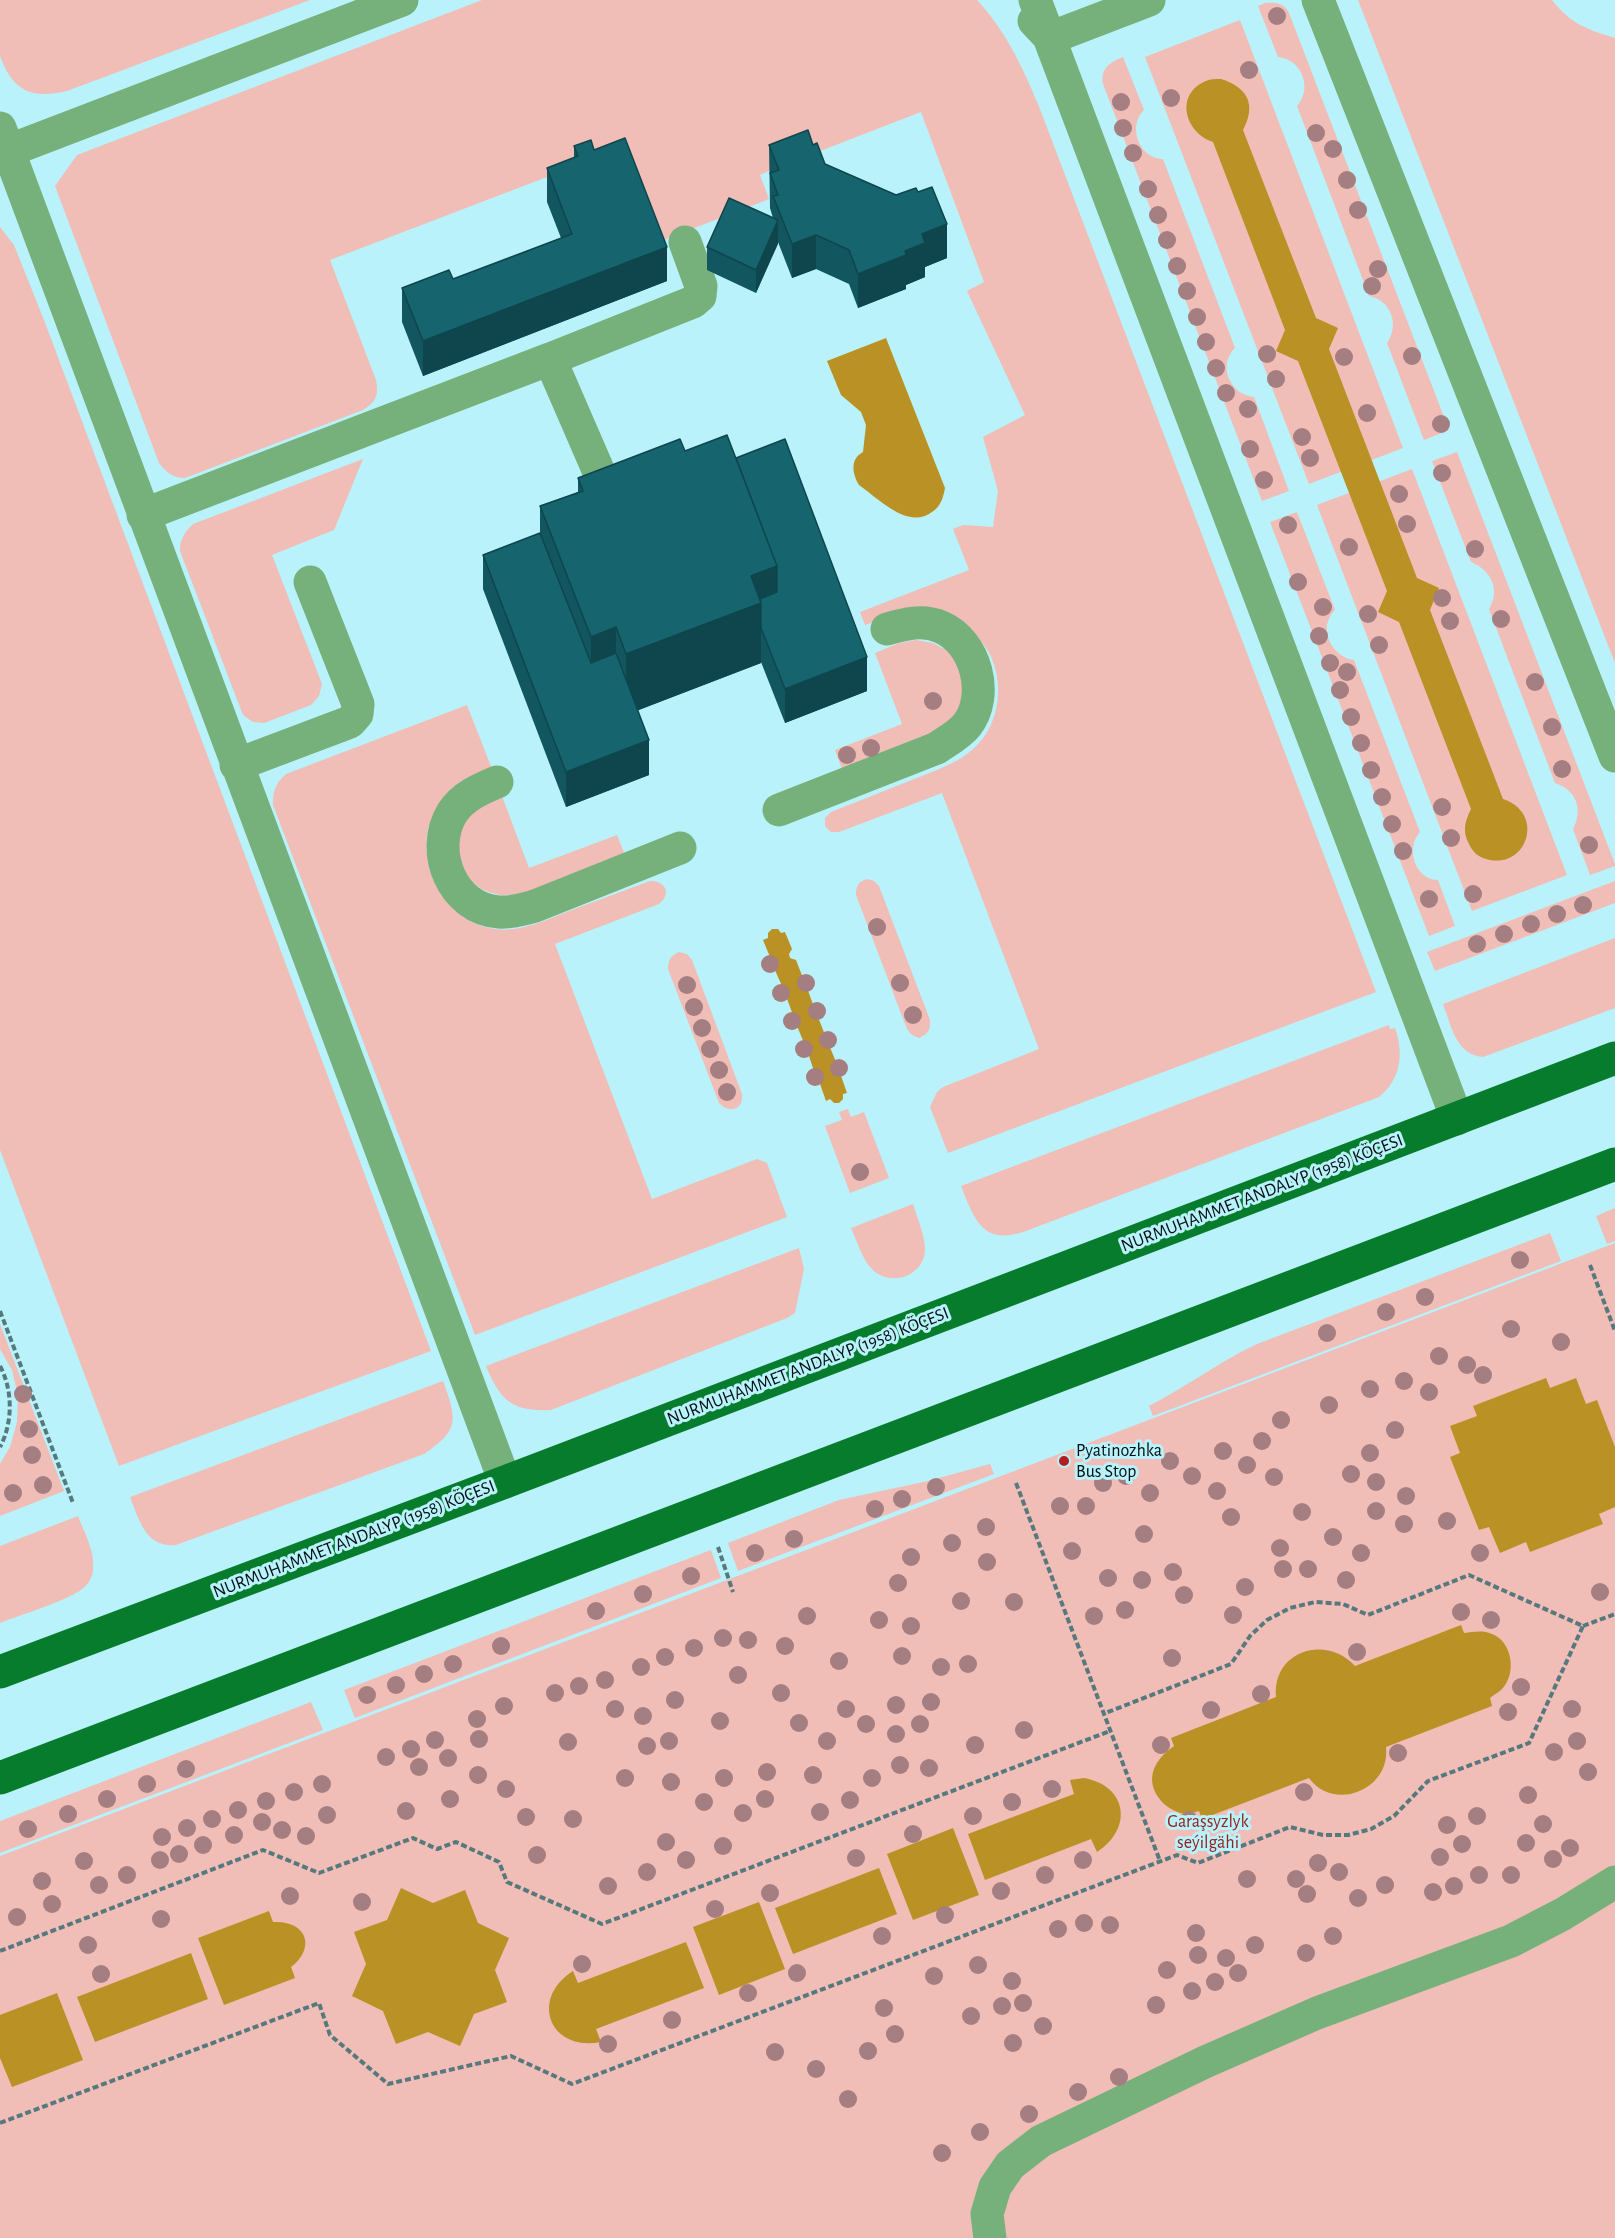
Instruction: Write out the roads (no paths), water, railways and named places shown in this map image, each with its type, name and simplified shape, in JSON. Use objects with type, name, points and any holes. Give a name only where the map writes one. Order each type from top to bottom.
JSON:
[{"type":"main road","name":"NURMUHAMMET ANDALYP (1958) KÖÇESI","points":[[0,1672],[505,1482],[1615,1058]]},
{"type":"main road","points":[[0,1778],[1615,1164]]},
{"type":"street","points":[[402,0],[3,144],[505,1482]]},
{"type":"street","points":[[1014,0],[1050,38]]},
{"type":"street","points":[[1035,0],[1456,1119]]},
{"type":"street","points":[[1050,38],[1149,0]]},
{"type":"street","points":[[1318,0],[1615,756]]},
{"type":"street","points":[[143,515],[693,302],[700,296],[701,286],[685,242]]},
{"type":"street","points":[[550,359],[599,472]]},
{"type":"street","points":[[236,765],[350,722],[357,714],[358,704],[310,582]]},
{"type":"street","points":[[779,810],[937,748],[967,725],[975,706],[978,688],[975,666],[960,641],[951,632],[933,624],[906,624],[887,629]]},
{"type":"street","points":[[497,782],[465,798],[452,813],[444,830],[442,850],[450,880],[463,896],[479,907],[498,912],[518,911],[680,848]]},
{"type":"street","points":[[990,2238],[987,2214],[995,2187],[1010,2165],[1041,2141],[1205,2062],[1317,2013],[1511,1941],[1563,1914],[1615,1882]]},
{"type":"place","name":"Pyatinozhka Bus Stop","points":[[1064,1461]]},
{"type":"park label","name":"Garaşsyzlyk seýilgähi","points":[[1208,1832]]}]
